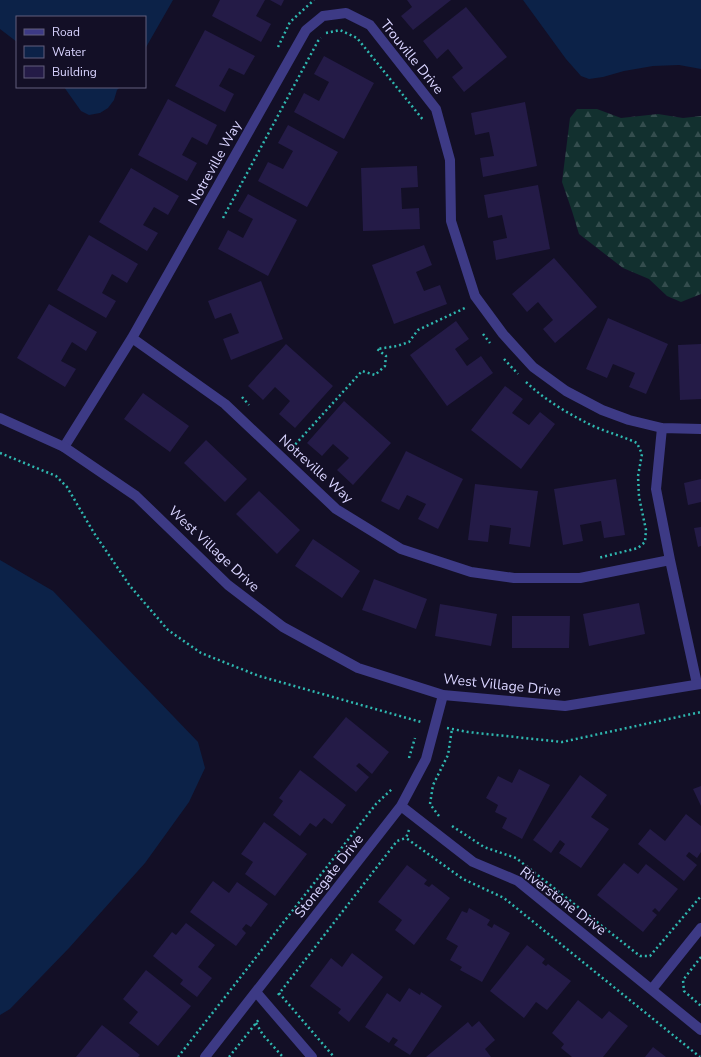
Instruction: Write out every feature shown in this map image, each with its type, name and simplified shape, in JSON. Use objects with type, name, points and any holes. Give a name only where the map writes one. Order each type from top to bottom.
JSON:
[{"type":"street","name":"Trouville Drive","points":[[263,106],[306,30],[324,16],[346,13],[370,26],[436,109],[450,160],[451,221],[475,296],[502,334],[533,367],[566,391],[602,410],[629,420],[662,428],[701,429]]},
{"type":"street","name":"Notreville Way","points":[[64,447],[132,338],[263,106]]},
{"type":"street","name":"Notreville Way","points":[[132,338],[225,404],[336,509],[401,550],[471,572],[514,578],[580,578],[670,560]]},
{"type":"street","name":"West Village Drive","points":[[0,418],[64,447],[136,496],[228,585],[283,627],[358,668],[443,695],[565,706],[699,684]]},
{"type":"street","points":[[662,428],[656,489],[670,560],[699,684]]},
{"type":"street","name":"Stonegate Drive","points":[[205,1057],[402,806],[426,759],[443,695]]},
{"type":"street","name":"Riverstone Drive","points":[[402,806],[473,862],[518,881],[701,1030]]},
{"type":"street","points":[[652,989],[701,928]]},
{"type":"street","points":[[256,992],[312,1057]]},
{"type":"path","points":[[292,448],[362,371],[375,375],[385,366],[386,356],[377,349],[397,346],[409,342],[418,330],[466,308]]},
{"type":"path","points":[[418,728],[420,722]]},
{"type":"path","points":[[440,817],[430,804],[433,785],[448,755],[452,729]]},
{"type":"path","points":[[408,761],[416,735]]},
{"type":"path","points":[[178,1057],[376,804],[391,791],[394,785]]},
{"type":"path","points":[[406,838],[412,814]]},
{"type":"path","points":[[446,821],[484,847],[516,858],[640,956],[650,956],[701,896]]},
{"type":"path","points":[[229,1057],[397,841],[406,838]]},
{"type":"path","points":[[406,838],[463,879],[504,898],[700,1057]]},
{"type":"path","points":[[701,957],[683,980],[684,991],[701,1006]]},
{"type":"path","points":[[279,993],[334,1057]]},
{"type":"path","points":[[256,1023],[263,1035],[283,1057]]},
{"type":"green space","points":[[577,109],[597,109],[621,118],[658,114],[683,118],[701,116],[701,294],[681,302],[667,296],[649,279],[623,268],[579,234],[562,182],[570,118]]},
{"type":"water","points":[[0,0],[173,0],[146,47],[146,16],[16,16],[16,41],[0,29]]},
{"type":"water","points":[[523,0],[701,0],[701,69],[679,65],[653,66],[589,79],[581,76],[566,59]]},
{"type":"water","points":[[65,88],[119,88],[114,100],[108,108],[100,113],[89,115],[81,111]]},
{"type":"water","points":[[0,560],[53,591],[198,742],[205,768],[189,802],[145,863],[69,948],[10,1009],[0,1015]]},
{"type":"building","points":[[220,0],[265,0],[256,16],[271,24],[261,42],[212,16]]},
{"type":"building","points":[[270,0],[284,0],[281,6]]},
{"type":"building","points":[[407,0],[451,0],[413,30],[401,16],[412,7]]},
{"type":"building","points":[[466,7],[507,57],[464,92],[452,77],[463,68],[448,49],[437,59],[423,41]]},
{"type":"building","points":[[205,30],[255,56],[244,75],[229,68],[219,86],[234,94],[225,112],[175,86]]},
{"type":"building","points":[[324,56],[374,83],[344,139],[294,112],[304,93],[319,101],[329,82],[314,74]]},
{"type":"building","points":[[168,99],[217,125],[207,145],[192,137],[182,155],[197,163],[187,181],[138,155]]},
{"type":"building","points":[[525,102],[537,166],[483,177],[480,158],[494,156],[489,132],[475,135],[471,113]]},
{"type":"building","points":[[288,125],[338,152],[307,207],[258,181],[268,162],[283,169],[293,151],[278,143]]},
{"type":"building","points":[[417,166],[418,187],[401,188],[402,209],[419,208],[420,229],[363,231],[361,168]]},
{"type":"building","points":[[131,168],[179,196],[168,215],[154,207],[143,225],[158,233],[147,251],[99,222]]},
{"type":"building","points":[[538,185],[550,249],[496,260],[493,241],[507,238],[502,215],[488,218],[484,195]]},
{"type":"building","points":[[248,194],[297,220],[268,276],[218,249],[228,230],[243,238],[253,219],[238,211]]},
{"type":"building","points":[[89,235],[138,264],[127,283],[112,274],[102,293],[116,301],[106,318],[57,290]]},
{"type":"building","points":[[424,245],[432,265],[416,272],[424,291],[440,285],[447,304],[394,324],[372,265]]},
{"type":"building","points":[[554,258],[597,307],[555,343],[543,329],[553,320],[538,302],[527,312],[512,294]]},
{"type":"building","points":[[261,281],[283,339],[231,360],[223,339],[239,333],[231,313],[215,319],[208,301]]},
{"type":"building","points":[[49,304],[97,332],[86,351],[72,342],[61,361],[76,369],[65,387],[17,358]]},
{"type":"building","points":[[608,318],[668,344],[646,394],[629,387],[635,373],[613,364],[607,378],[586,369]]},
{"type":"building","points":[[456,321],[469,339],[455,349],[467,366],[481,356],[493,373],[447,406],[410,355]]},
{"type":"building","points":[[286,344],[333,386],[295,428],[279,414],[290,401],[275,387],[263,400],[248,386]]},
{"type":"building","points":[[701,344],[701,399],[680,400],[678,345]]},
{"type":"building","points":[[505,386],[523,399],[512,413],[529,425],[540,412],[555,424],[521,469],[471,430]]},
{"type":"building","points":[[143,393],[189,426],[170,452],[124,419]]},
{"type":"building","points":[[344,401],[391,443],[353,485],[337,470],[349,458],[333,444],[322,456],[307,443]]},
{"type":"building","points":[[206,440],[247,479],[225,502],[184,463]]},
{"type":"building","points":[[406,451],[463,479],[438,529],[418,519],[426,504],[407,495],[399,510],[381,501]]},
{"type":"building","points":[[616,479],[625,535],[604,538],[601,521],[580,525],[583,541],[563,545],[554,489]]},
{"type":"building","points":[[701,479],[701,502],[688,505],[684,483]]},
{"type":"building","points":[[475,484],[538,491],[530,547],[509,544],[511,528],[490,525],[488,542],[468,540]]},
{"type":"building","points":[[259,491],[300,530],[277,554],[236,514]]},
{"type":"building","points":[[701,527],[701,546],[698,547],[694,528]]},
{"type":"building","points":[[313,539],[360,571],[342,598],[295,566]]},
{"type":"building","points":[[374,579],[427,599],[416,629],[362,610]]},
{"type":"building","points":[[639,603],[645,634],[589,646],[583,614]]},
{"type":"building","points":[[440,604],[497,614],[491,646],[435,636]]},
{"type":"building","points":[[512,616],[570,616],[569,648],[512,648]]},
{"type":"building","points":[[346,717],[389,752],[372,774],[359,763],[356,766],[369,777],[356,792],[313,757]]},
{"type":"building","points":[[519,769],[550,785],[522,839],[502,828],[507,818],[495,812],[498,805],[486,798],[498,776],[512,783]]},
{"type":"building","points":[[300,770],[346,805],[332,824],[324,818],[316,827],[310,823],[300,836],[273,815],[283,801],[279,798]]},
{"type":"building","points":[[580,775],[607,795],[591,817],[609,829],[581,868],[559,853],[565,844],[560,840],[551,853],[533,840]]},
{"type":"building","points":[[701,786],[701,806],[693,789]]},
{"type":"building","points":[[686,814],[701,826],[701,852],[697,858],[689,852],[686,856],[697,865],[684,881],[638,844],[650,829],[665,841]]},
{"type":"building","points":[[264,822],[307,854],[275,896],[245,874],[253,862],[241,854]]},
{"type":"building","points":[[624,863],[638,874],[646,864],[678,889],[659,912],[655,908],[652,911],[657,915],[643,932],[597,895]]},
{"type":"building","points":[[407,865],[427,880],[424,884],[429,887],[432,884],[450,898],[414,945],[395,930],[402,920],[378,902]]},
{"type":"building","points":[[213,881],[229,893],[237,882],[268,904],[251,927],[246,924],[242,929],[246,933],[236,946],[190,912]]},
{"type":"building","points":[[469,908],[490,920],[487,925],[492,928],[494,924],[510,933],[482,982],[460,970],[462,967],[450,960],[458,946],[446,939],[462,911],[467,913]]},
{"type":"building","points":[[186,923],[215,945],[198,967],[212,978],[197,997],[180,984],[183,980],[153,956],[172,932],[176,935]]},
{"type":"building","points":[[527,945],[545,959],[542,963],[546,966],[548,964],[571,981],[547,1010],[536,1002],[524,1018],[490,991]]},
{"type":"building","points":[[352,953],[383,977],[349,1022],[338,1013],[341,1009],[310,986],[331,958],[342,967]]},
{"type":"building","points":[[146,970],[191,1006],[158,1046],[129,1023],[138,1012],[123,999]]},
{"type":"building","points":[[409,988],[420,995],[421,992],[442,1006],[410,1055],[394,1045],[398,1040],[393,1037],[389,1043],[365,1027],[387,993],[400,1002]]},
{"type":"building","points":[[578,1000],[602,1019],[609,1011],[628,1026],[603,1057],[572,1057],[561,1048],[564,1044],[552,1033]]},
{"type":"building","points":[[479,1021],[495,1040],[485,1049],[491,1057],[426,1057],[468,1022],[472,1027]]},
{"type":"building","points":[[102,1025],[140,1055],[138,1057],[76,1057]]},
{"type":"building","points":[[653,1047],[666,1057],[645,1057]]}]
